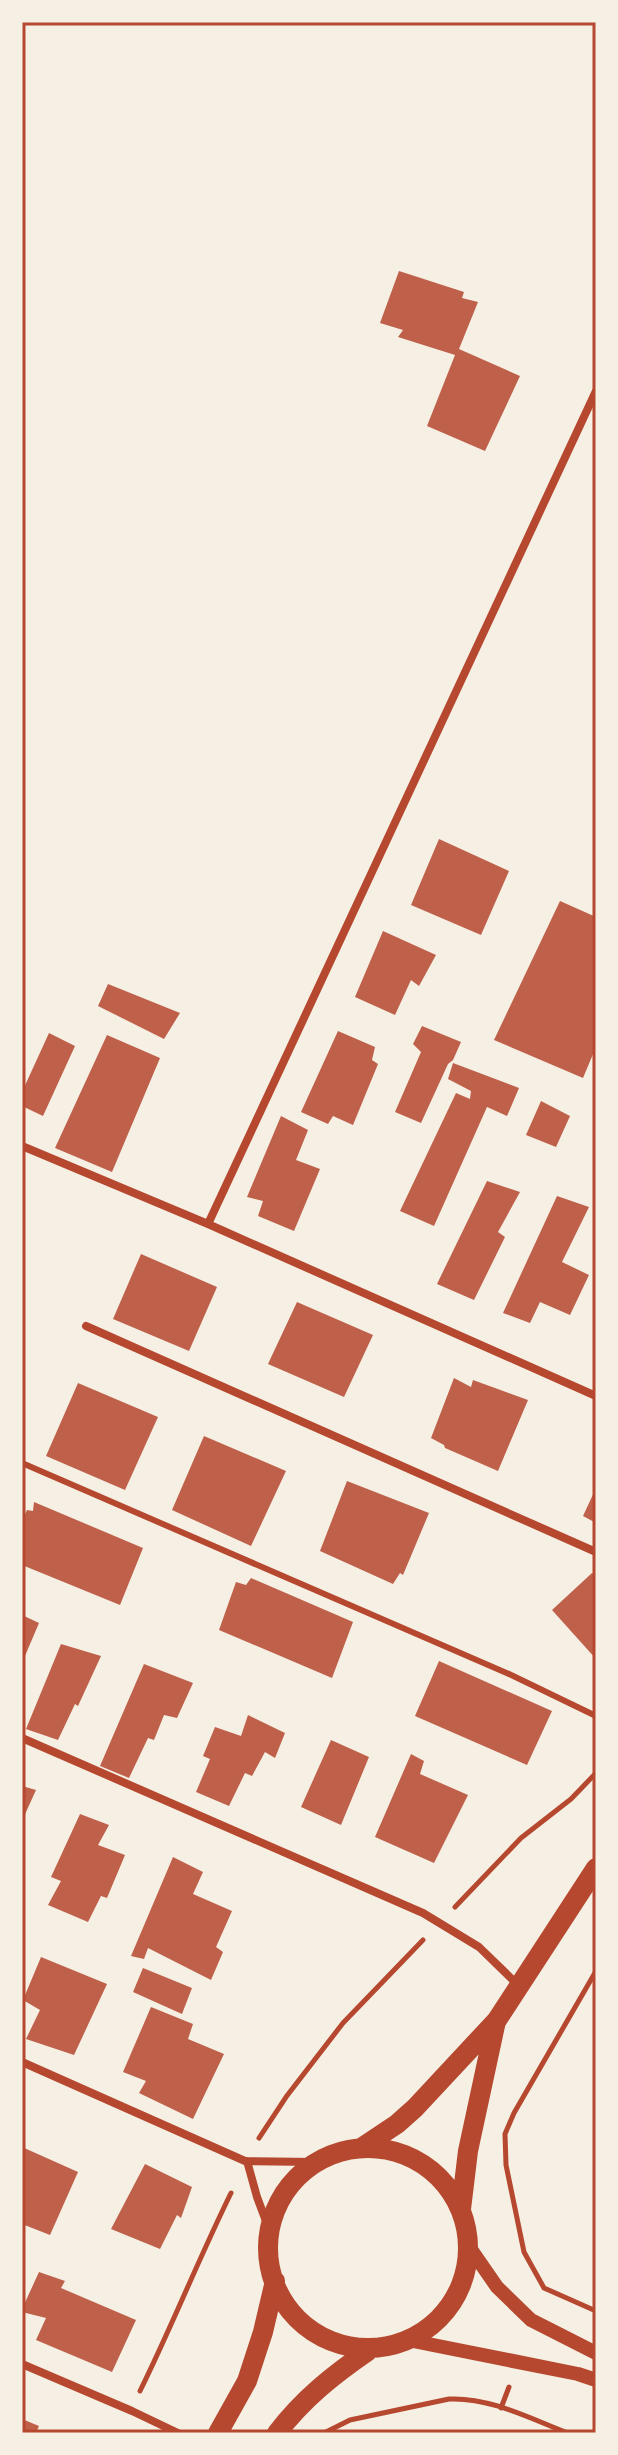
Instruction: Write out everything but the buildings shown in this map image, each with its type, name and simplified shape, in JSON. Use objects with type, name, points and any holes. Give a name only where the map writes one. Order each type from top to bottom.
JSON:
[{"type":"main road","points":[[361,2148],[415,2108],[497,2020],[596,1868]]},
{"type":"main road","points":[[461,2209],[468,2151],[497,2020]]},
{"type":"main road","points":[[277,2433],[292,2412],[330,2377],[368,2351],[408,2340],[442,2317],[462,2288],[470,2248],[466,2222],[461,2209],[434,2170],[407,2154],[361,2148],[342,2150],[315,2162],[293,2181],[280,2200],[269,2229],[267,2248],[271,2274],[299,2322],[324,2339],[368,2351]]},
{"type":"main road","points":[[218,2433],[247,2381],[275,2281]]},
{"type":"street","points":[[208,1224],[596,391]]},
{"type":"street","points":[[22,1146],[208,1224],[596,1396]]},
{"type":"street","points":[[86,1326],[596,1552]]},
{"type":"street","points":[[22,1738],[423,1913],[479,1947],[518,1985]]},
{"type":"street","points":[[22,2062],[247,2161],[315,2162]]},
{"type":"street","points":[[247,2161],[269,2229]]},
{"type":"street","points":[[470,2248],[497,2287],[531,2320],[596,2353]]},
{"type":"street","points":[[408,2340],[596,2380]]},
{"type":"street","points":[[22,2364],[178,2433]]},
{"type":"lane","points":[[22,1463],[509,1674],[596,1716]]},
{"type":"path","points":[[452,1910],[521,1838],[571,1799],[596,1773]]},
{"type":"path","points":[[255,2143],[343,2023],[428,1935]]},
{"type":"path","points":[[596,1971],[505,2134],[506,2165],[524,2252],[544,2288],[596,2311]]},
{"type":"path","points":[[140,2392],[201,2253],[234,2187]]},
{"type":"path","points":[[324,2433],[350,2420],[464,2398],[568,2433]]}]
